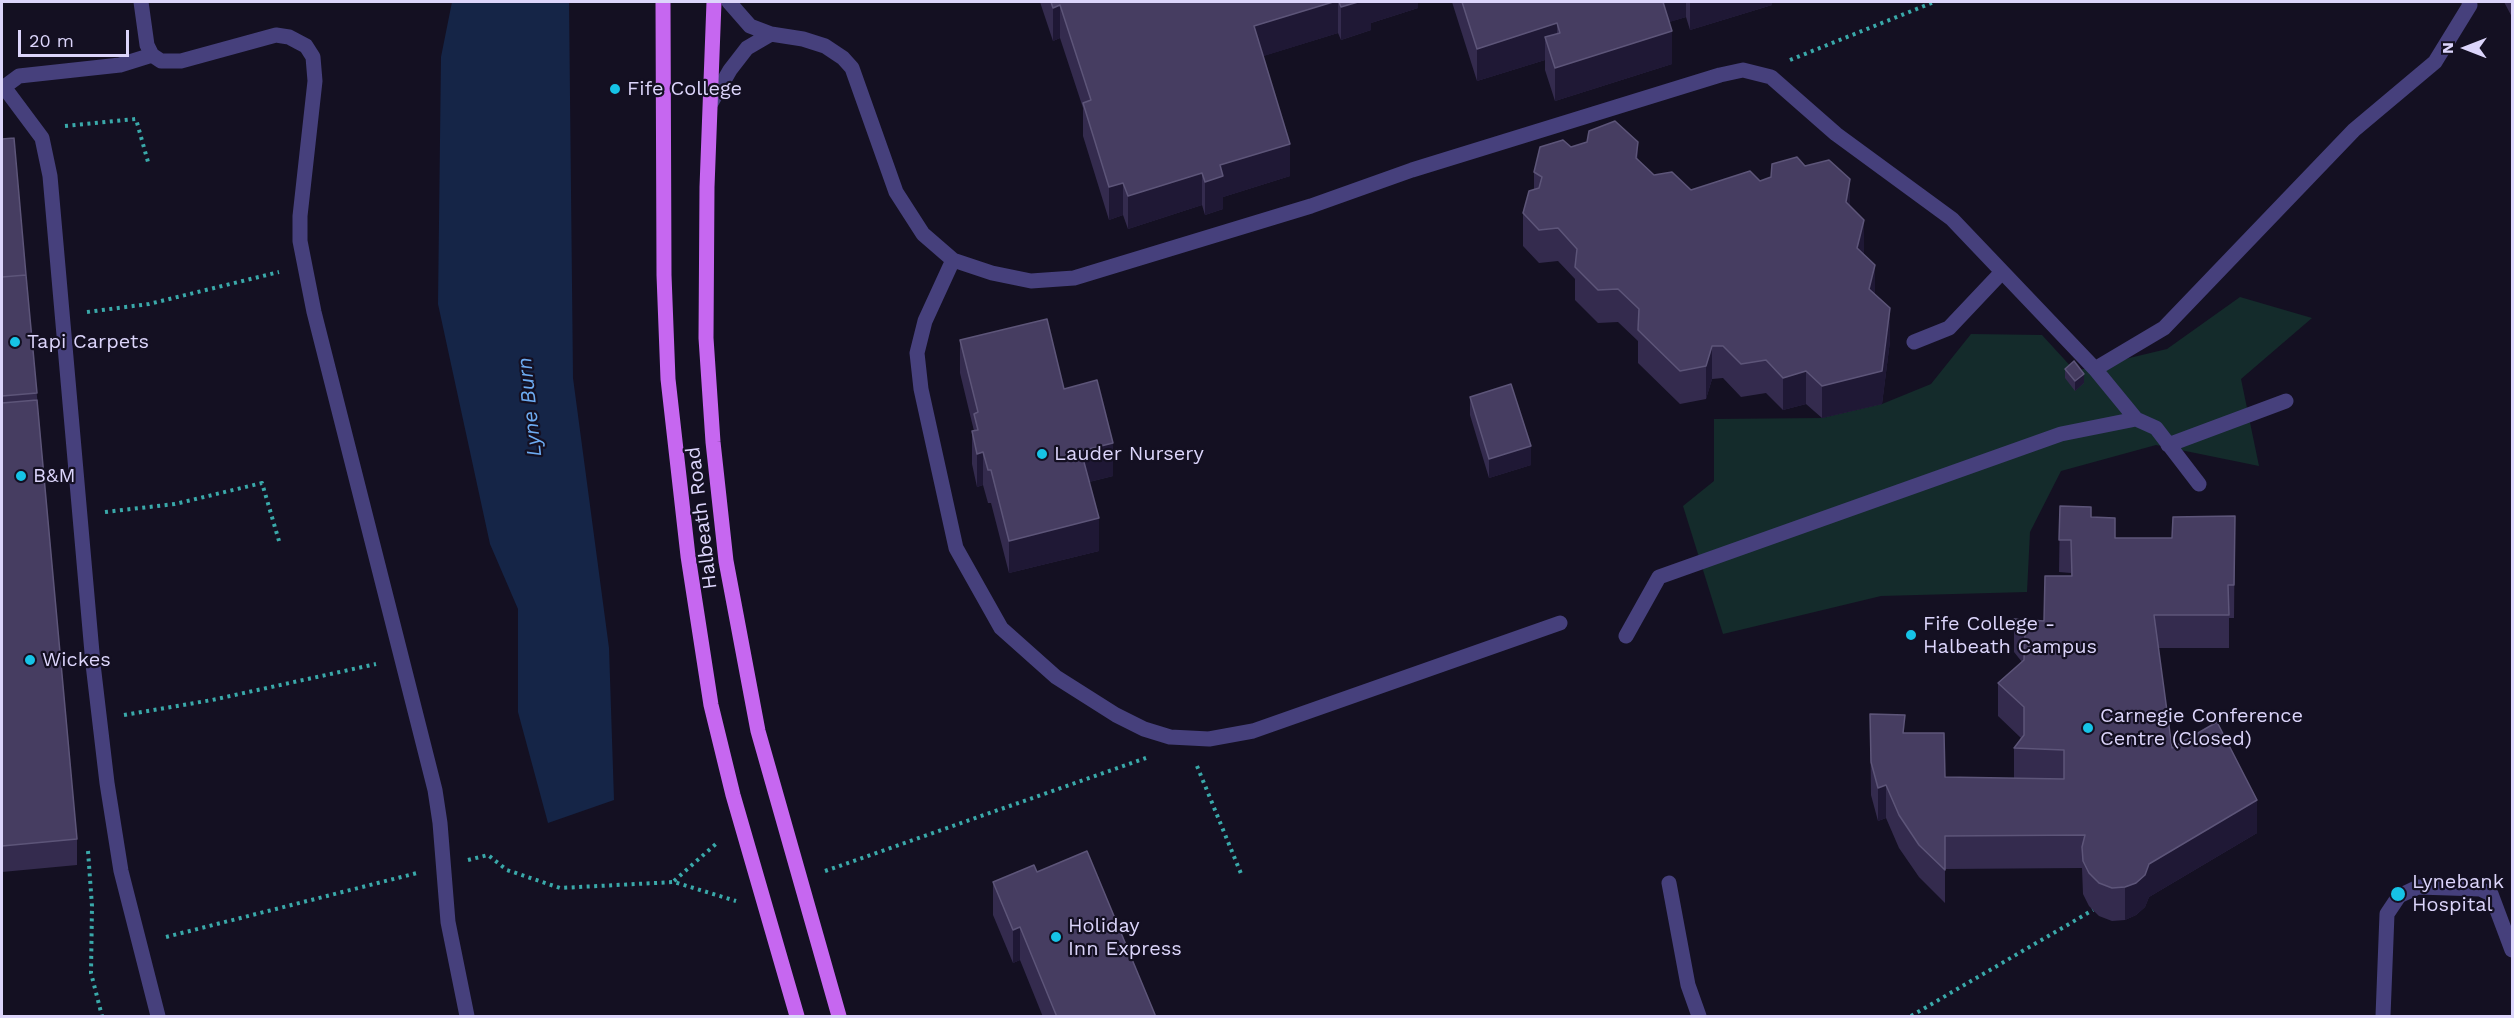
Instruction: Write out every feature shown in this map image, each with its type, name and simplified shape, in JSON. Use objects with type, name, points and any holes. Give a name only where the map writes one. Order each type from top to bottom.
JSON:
[{"type":"main road","name":"Halbeath Road","points":[[663,2],[664,275],[668,379],[688,556],[711,705],[733,795],[797,1017]]},
{"type":"main road","name":"Halbeath Road","points":[[714,2],[706,188],[706,338],[713,442],[726,561],[758,731],[839,1017]]},
{"type":"lane","points":[[141,2],[146,39],[152,55],[161,61],[181,61],[276,36],[289,37],[306,46],[313,57],[315,81],[300,216],[300,241],[314,312],[435,790],[448,922],[467,1017]]},
{"type":"lane","points":[[729,2],[750,26],[771,34],[803,39],[825,46],[843,58],[852,68],[896,192],[924,234],[953,260],[992,273],[1031,281],[1074,278],[1311,206],[1412,170],[1743,70],[1771,76],[1836,134],[1952,219],[2095,369],[2136,419],[2156,428],[2199,484]]},
{"type":"lane","points":[[2095,369],[2164,328],[2354,130],[2435,62],[2470,5],[2469,2]]},
{"type":"lane","points":[[711,103],[730,70],[747,48],[771,34]]},
{"type":"lane","points":[[152,55],[120,66],[19,76],[4,87],[42,138],[50,176],[93,664],[107,783],[121,871],[158,1017]]},
{"type":"lane","points":[[953,260],[925,321],[917,353],[921,389],[956,548],[1000,628],[1056,676],[1116,715],[1144,729],[1170,736],[1209,739],[1253,731],[1560,623]]},
{"type":"lane","points":[[1914,342],[1949,328],[2001,273]]},
{"type":"lane","points":[[2168,445],[2286,401]]},
{"type":"lane","points":[[1626,636],[1659,577],[2061,434],[2136,419]]},
{"type":"lane","points":[[1669,883],[1688,985],[1699,1017]]},
{"type":"lane","points":[[2384,1017],[2387,914],[2399,896],[2418,887],[2480,889],[2491,894],[2512,950]]},
{"type":"path","points":[[1781,64],[1934,2]]},
{"type":"path","points":[[42,138],[63,126],[136,119],[148,162]]},
{"type":"path","points":[[62,315],[149,304],[305,265]]},
{"type":"path","points":[[80,514],[175,504],[262,483],[279,542]]},
{"type":"path","points":[[101,719],[212,700],[403,657]]},
{"type":"path","points":[[819,874],[1154,755]]},
{"type":"path","points":[[1196,765],[1242,876]]},
{"type":"path","points":[[674,882],[719,842]]},
{"type":"path","points":[[1911,1017],[2093,910]]},
{"type":"path","points":[[91,957],[92,973],[102,1017]]},
{"type":"green space","points":[[2240,297],[2312,318],[2241,379],[2259,466],[2156,445],[2061,471],[2030,532],[2027,592],[1881,596],[1723,634],[1683,506],[1714,481],[1714,419],[1822,418],[1882,404],[1931,384],[1971,334],[2042,335],[2075,371],[2167,349]]},
{"type":"water","name":"Lyne Burn","points":[[452,2],[569,2],[573,378],[609,648],[614,800],[548,823],[518,712],[518,609],[490,544],[438,304],[441,57]]},
{"type":"building","points":[[1051,2],[1333,2],[1254,26],[1290,144],[1220,165],[1223,176],[1205,182],[1202,173],[1128,196],[1123,183],[1109,187],[1083,103],[1091,100],[1060,5],[1053,8]]},
{"type":"building","points":[[1339,2],[1358,2],[1341,7]]},
{"type":"building","points":[[1462,2],[1663,2],[1672,31],[1555,68],[1545,37],[1560,33],[1557,23],[1477,49]]},
{"type":"building","points":[[1615,121],[1638,142],[1636,158],[1654,175],[1672,172],[1691,190],[1750,171],[1760,181],[1771,177],[1772,164],[1797,157],[1805,166],[1829,160],[1850,179],[1846,202],[1864,220],[1857,248],[1875,265],[1869,289],[1890,308],[1882,371],[1822,386],[1806,371],[1783,378],[1766,360],[1741,364],[1723,346],[1712,346],[1706,366],[1680,371],[1638,330],[1639,309],[1618,289],[1598,290],[1575,267],[1577,249],[1558,228],[1539,230],[1523,213],[1529,191],[1539,188],[1542,177],[1534,172],[1540,147],[1563,140],[1571,147],[1587,142],[1589,131]]},
{"type":"building","points":[[14,138],[26,275],[2,277],[2,139]]},
{"type":"building","name":"Tapi Carpets","points":[[26,275],[37,393],[2,396],[2,277]]},
{"type":"building","name":"Lauder Nursery","points":[[1047,319],[1064,389],[1097,380],[1113,443],[1081,451],[1099,518],[1009,541],[991,470],[988,470],[983,452],[977,454],[972,431],[978,430],[974,414],[978,412],[960,340]]},
{"type":"building","points":[[2074,361],[2084,374],[2075,381],[2065,369]]},
{"type":"building","points":[[1511,384],[1531,446],[1489,459],[1470,397]]},
{"type":"building","name":"Wickes","points":[[37,400],[77,839],[2,846],[2,403]]},
{"type":"building","name":"Carnegie Conference Centre (Closed)","points":[[2060,506],[2091,507],[2091,517],[2115,518],[2115,538],[2172,538],[2173,517],[2235,516],[2234,585],[2228,585],[2229,615],[2154,615],[2172,748],[2217,722],[2257,800],[2149,864],[2145,875],[2136,883],[2125,887],[2112,888],[2099,883],[2089,873],[2083,861],[2082,847],[2085,835],[1945,836],[1945,870],[1919,845],[1899,815],[1886,785],[1878,788],[1871,762],[1870,714],[1905,715],[1903,733],[1944,733],[1945,777],[2064,779],[2064,750],[2014,748],[2024,735],[2024,707],[1998,683],[2024,660],[2025,634],[2014,619],[2044,621],[2045,576],[2072,576],[2071,540],[2059,540]]},
{"type":"building","name":"Holiday Inn Express","points":[[1087,851],[1156,1017],[1057,1017],[1020,927],[1013,930],[993,882],[1034,865],[1037,872]]},
{"type":"place","name":"Fife College","points":[[615,89]]},
{"type":"place","name":"Tapi Carpets","points":[[15,342]]},
{"type":"place","name":"Lauder Nursery","points":[[1042,454]]},
{"type":"place","name":"B&M","points":[[21,476]]},
{"type":"place","name":"Fife College - Halbeath Campus","points":[[1911,635]]},
{"type":"place","name":"Wickes","points":[[30,660]]},
{"type":"place","name":"Carnegie Conference Centre (Closed)","points":[[2088,728]]},
{"type":"place","name":"Lynebank Hospital","points":[[2398,894]]},
{"type":"place","name":"Holiday Inn Express","points":[[1056,937]]}]
